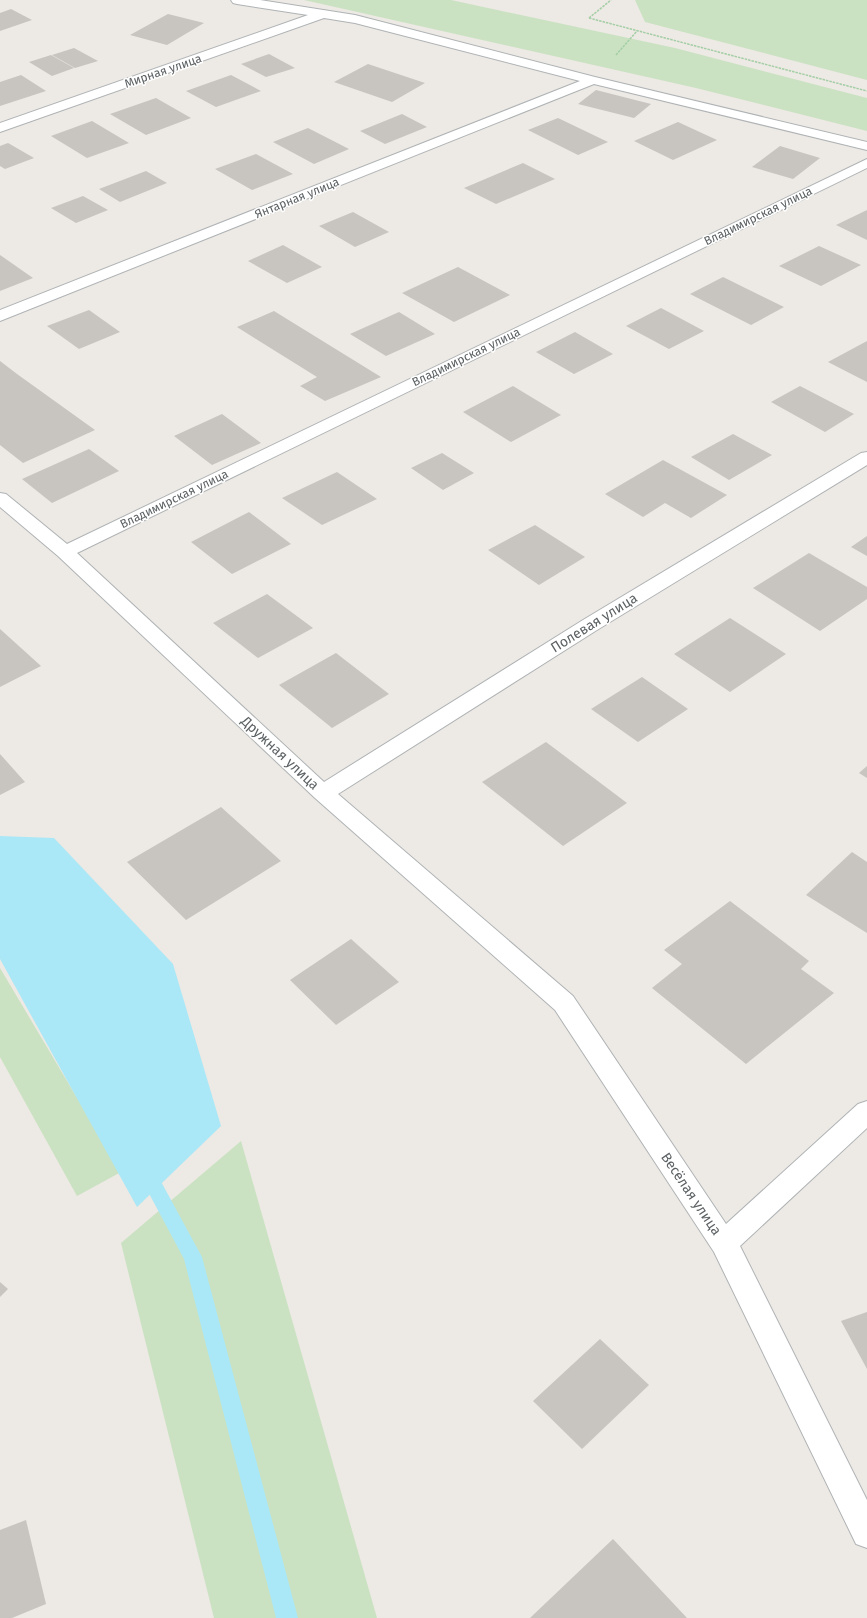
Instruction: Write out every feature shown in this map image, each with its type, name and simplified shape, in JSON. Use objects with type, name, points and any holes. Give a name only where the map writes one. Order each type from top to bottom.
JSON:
[{"type":"street","points":[[237,0],[355,19],[593,80],[867,146]]},
{"type":"street","name":"Мирная улица","points":[[0,128],[325,13]]},
{"type":"street","name":"Янтарная улица","points":[[0,316],[593,80]]},
{"type":"street","name":"Владимирская улица","points":[[65,552],[867,163]]},
{"type":"street","name":"Полевая улица","points":[[323,793],[590,625],[867,457]]},
{"type":"street","name":"Дружная улица","points":[[0,498],[65,552],[323,793],[564,1003]]},
{"type":"street","name":"Весёлая улица","points":[[564,1003],[724,1244],[867,1112]]},
{"type":"street","points":[[724,1244],[867,1533]]},
{"type":"path","points":[[611,0],[589,18],[867,91]]},
{"type":"green space","points":[[304,0],[451,0],[675,48],[867,98],[867,131],[696,88]]},
{"type":"green space","points":[[635,0],[867,0],[867,80],[645,22]]},
{"type":"green space","points":[[0,968],[121,1172],[77,1196],[0,1057]]},
{"type":"green space","points":[[241,1141],[377,1618],[214,1618],[121,1243]]},
{"type":"water","points":[[0,836],[54,838],[173,964],[221,1126],[137,1207],[0,959]]},
{"type":"building","points":[[11,9],[32,20],[0,31],[0,13]]},
{"type":"building","points":[[168,14],[204,23],[167,45],[130,35]]},
{"type":"building","points":[[74,48],[98,61],[75,68],[52,55]]},
{"type":"building","points":[[269,54],[295,68],[266,77],[241,64]]},
{"type":"building","points":[[51,55],[74,68],[52,76],[29,62]]},
{"type":"building","points":[[368,64],[425,83],[392,102],[334,82]]},
{"type":"building","points":[[21,75],[46,91],[0,106],[0,82]]},
{"type":"building","points":[[231,75],[261,91],[216,107],[186,91]]},
{"type":"building","points":[[596,90],[651,104],[634,118],[578,104]]},
{"type":"building","points":[[156,98],[191,118],[146,135],[110,114]]},
{"type":"building","points":[[402,114],[427,127],[385,144],[360,131]]},
{"type":"building","points":[[558,118],[608,142],[578,155],[528,130]]},
{"type":"building","points":[[92,121],[129,143],[87,158],[51,136]]},
{"type":"building","points":[[678,122],[717,140],[673,160],[634,141]]},
{"type":"building","points":[[308,128],[349,149],[314,164],[273,142]]},
{"type":"building","points":[[8,143],[34,158],[5,169],[0,166],[0,146]]},
{"type":"building","points":[[780,146],[820,158],[793,179],[752,167]]},
{"type":"building","points":[[256,154],[293,174],[252,190],[215,169]]},
{"type":"building","points":[[523,163],[555,179],[496,204],[464,188]]},
{"type":"building","points":[[146,171],[167,183],[120,202],[99,189]]},
{"type":"building","points":[[83,196],[108,210],[76,223],[51,208]]},
{"type":"building","points":[[867,210],[867,240],[836,225]]},
{"type":"building","points":[[353,212],[389,232],[355,247],[319,226]]},
{"type":"building","points":[[283,245],[322,267],[287,283],[248,261]]},
{"type":"building","points":[[819,246],[861,265],[821,286],[779,266]]},
{"type":"building","points":[[0,255],[33,278],[0,291]]},
{"type":"building","points":[[458,267],[510,295],[454,322],[402,293]]},
{"type":"building","points":[[723,277],[784,307],[751,325],[690,294]]},
{"type":"building","points":[[661,308],[704,331],[669,349],[626,326]]},
{"type":"building","points":[[89,310],[120,332],[79,349],[47,326]]},
{"type":"building","points":[[274,311],[381,377],[325,401],[300,386],[317,377],[237,327]]},
{"type":"building","points":[[399,312],[435,334],[386,356],[350,334]]},
{"type":"building","points":[[575,332],[613,354],[574,374],[536,352]]},
{"type":"building","points":[[867,341],[867,382],[828,362]]},
{"type":"building","points":[[0,361],[95,430],[23,463],[0,445]]},
{"type":"building","points":[[513,386],[561,415],[511,442],[463,412]]},
{"type":"building","points":[[800,386],[854,414],[825,432],[771,402]]},
{"type":"building","points":[[222,414],[261,443],[212,465],[174,436]]},
{"type":"building","points":[[733,434],[772,455],[729,480],[691,457]]},
{"type":"building","points":[[89,449],[119,471],[52,503],[22,479]]},
{"type":"building","points":[[442,453],[474,473],[443,490],[411,468]]},
{"type":"building","points":[[663,460],[727,495],[691,518],[665,503],[643,517],[605,494]]},
{"type":"building","points":[[337,472],[377,499],[322,525],[282,498]]},
{"type":"building","points":[[249,512],[291,544],[232,574],[191,542]]},
{"type":"building","points":[[535,525],[585,557],[539,585],[488,550]]},
{"type":"building","points":[[867,536],[867,556],[851,547]]},
{"type":"building","points":[[809,553],[867,587],[867,599],[820,631],[753,588]]},
{"type":"building","points":[[267,594],[313,628],[258,658],[213,623]]},
{"type":"building","points":[[730,618],[786,654],[730,692],[674,654]]},
{"type":"building","points":[[0,629],[41,666],[0,687]]},
{"type":"building","points":[[336,653],[389,694],[332,728],[279,685]]},
{"type":"building","points":[[642,677],[688,709],[638,742],[591,709]]},
{"type":"building","points":[[546,742],[627,803],[563,846],[482,782]]},
{"type":"building","points":[[0,754],[25,782],[0,795]]},
{"type":"building","points":[[867,766],[867,778],[859,773]]},
{"type":"building","points":[[221,807],[281,861],[186,920],[127,862]]},
{"type":"building","points":[[852,852],[867,862],[867,933],[806,895]]},
{"type":"building","points":[[730,901],[809,961],[801,969],[834,993],[746,1064],[652,988],[682,964],[664,950]]},
{"type":"building","points":[[351,939],[399,982],[336,1025],[290,980]]},
{"type":"building","points":[[0,1282],[8,1289],[0,1297]]},
{"type":"building","points":[[867,1312],[867,1369],[841,1321]]},
{"type":"building","points":[[600,1339],[649,1385],[582,1449],[533,1401]]},
{"type":"building","points":[[26,1520],[46,1604],[12,1618],[0,1618],[0,1530]]},
{"type":"building","points":[[613,1539],[687,1618],[530,1618]]},
{"type":"waterway","points":[[146,1171],[193,1257],[287,1618]]}]
